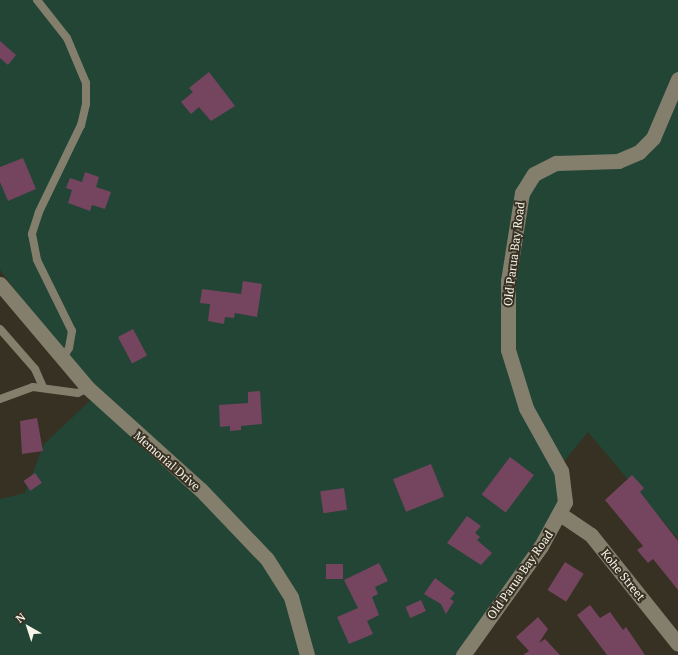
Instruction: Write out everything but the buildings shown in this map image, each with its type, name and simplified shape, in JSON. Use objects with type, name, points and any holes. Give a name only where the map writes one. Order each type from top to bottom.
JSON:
[{"type":"street","name":"Old Parua Bay Road","points":[[463,655],[560,514],[565,502],[564,482],[521,396],[508,350],[508,281],[522,193],[534,174],[556,163],[618,161],[639,152],[653,138],[678,79]]},
{"type":"street","name":"Memorial Drive","points":[[0,284],[88,388],[201,490],[267,559],[291,598],[307,655]]},
{"type":"street","name":"Kohe Street","points":[[560,514],[591,535],[678,644]]},
{"type":"lane","points":[[38,0],[67,38],[86,83],[86,104],[80,125],[39,212],[32,234],[37,260],[72,331],[71,344],[62,359]]},
{"type":"lane","points":[[0,329],[35,369],[42,387]]},
{"type":"lane","points":[[0,399],[17,390],[42,387],[78,393],[88,388]]},
{"type":"green space","points":[[0,0],[678,0],[678,539],[588,432],[560,466],[562,510],[459,655],[0,655],[0,499],[25,493],[44,444],[95,396],[0,270]]}]
